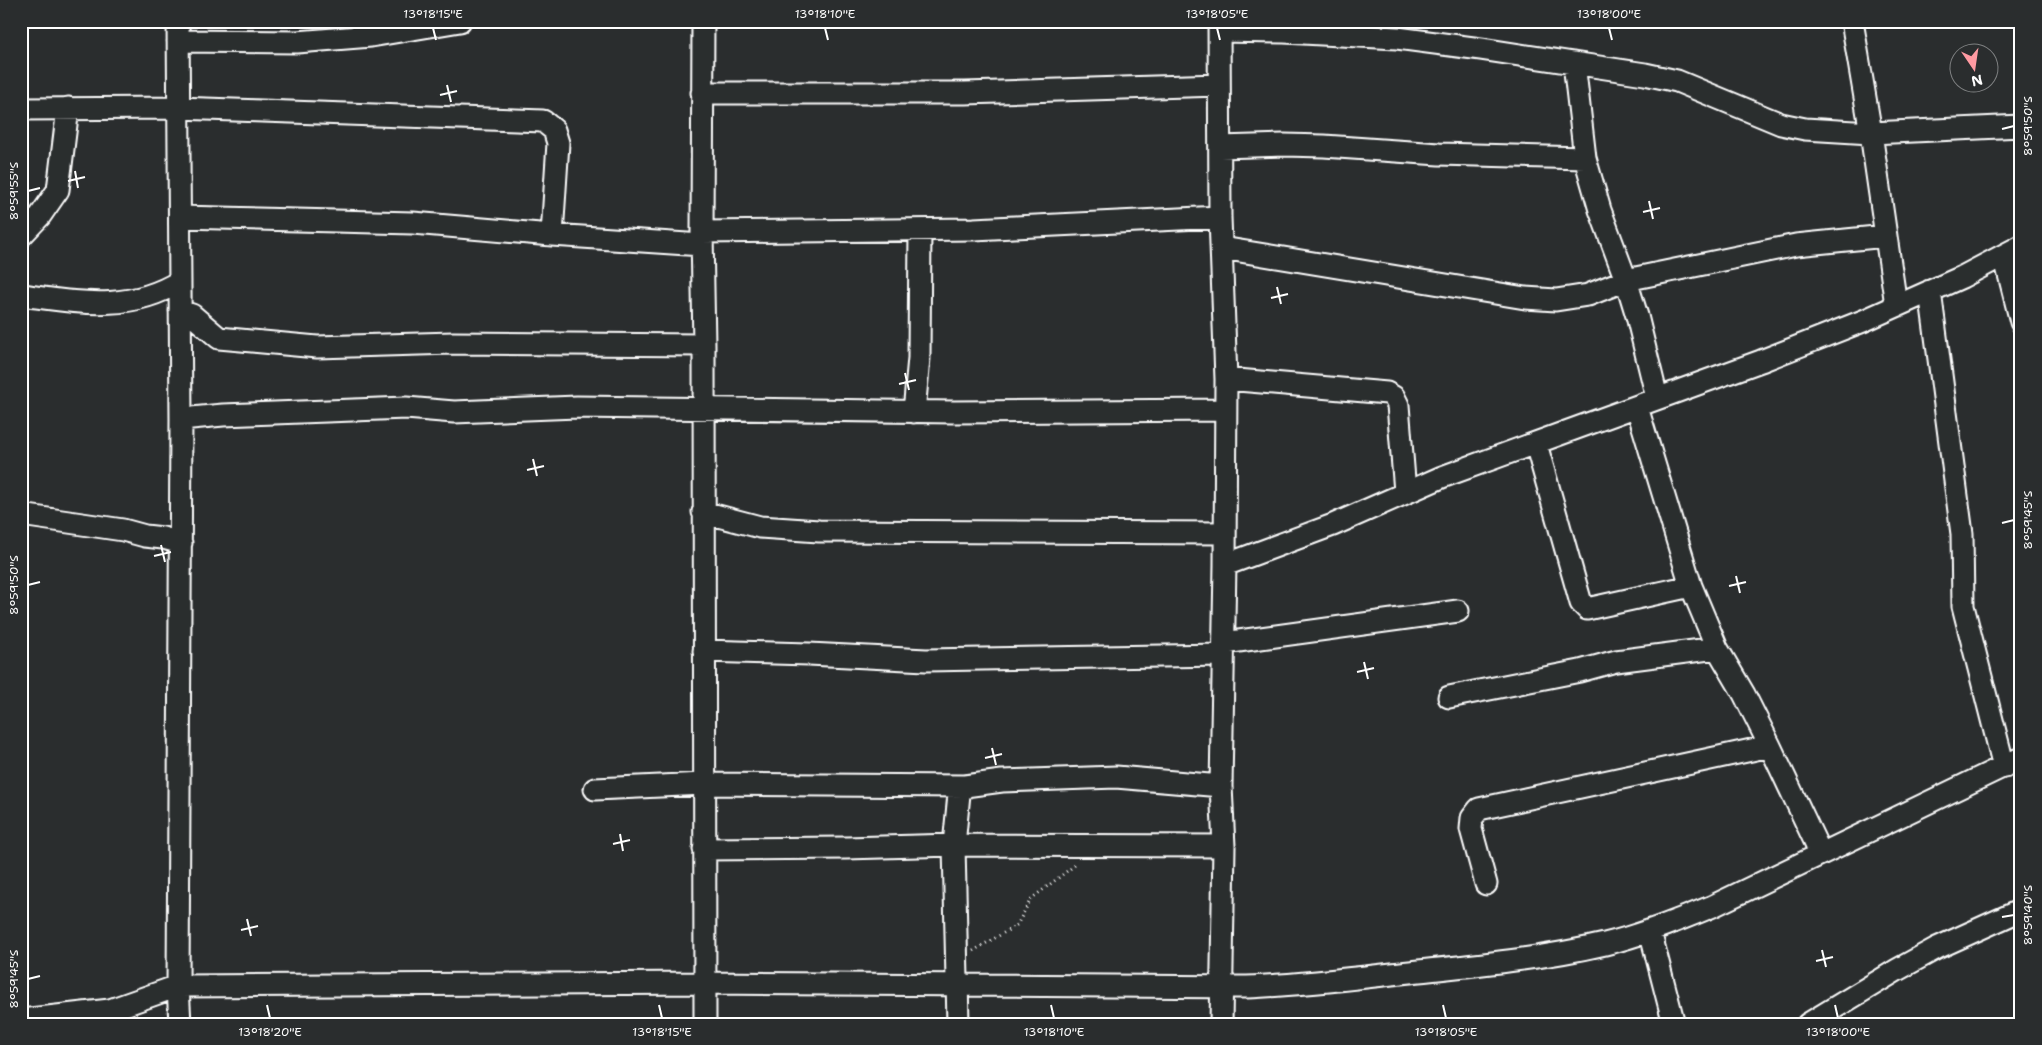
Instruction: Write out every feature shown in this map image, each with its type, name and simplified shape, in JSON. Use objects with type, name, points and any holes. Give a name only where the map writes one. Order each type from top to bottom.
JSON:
[{"type":"street","points":[[703,21],[705,1024]]},
{"type":"street","points":[[1852,21],[1872,133],[1896,305]]},
{"type":"street","points":[[180,1024],[178,986],[181,419],[178,31],[297,42],[371,36],[417,30],[455,22]]},
{"type":"street","points":[[1221,1024],[1224,846],[1220,786],[1224,649],[1226,379],[1220,217],[1219,26],[1284,32],[1397,38],[1574,63],[1677,81],[1781,124],[1805,129],[1872,133],[2021,126]]},
{"type":"street","points":[[1574,63],[1585,158],[1600,210],[1626,280],[1657,398]]},
{"type":"street","points":[[702,93],[964,93],[1219,85]]},
{"type":"street","points":[[21,236],[40,216],[58,190],[68,108]]},
{"type":"street","points":[[21,109],[178,108],[543,121],[554,130],[558,143],[552,235]]},
{"type":"street","points":[[1220,147],[1324,146],[1439,154],[1585,158]]},
{"type":"street","points":[[180,217],[414,222],[552,235],[702,239],[974,229],[1220,217]]},
{"type":"street","points":[[914,412],[919,358],[920,230]]},
{"type":"street","points":[[1222,248],[1525,298],[1556,300],[1588,295],[1626,280],[1796,246],[1886,236]]},
{"type":"street","points":[[1225,565],[1333,525],[1405,492],[1761,361],[1930,291],[2012,251],[2021,322]]},
{"type":"street","points":[[21,295],[89,304],[111,303],[150,296],[164,291],[180,281]]},
{"type":"street","points":[[21,1020],[110,1010],[178,986],[705,983],[956,983],[1222,987],[1290,985],[1503,962],[1604,944],[1650,931],[1713,906],[2012,763],[1963,606],[1962,534],[1930,291]]},
{"type":"street","points":[[180,311],[192,315],[219,338],[317,347],[453,342],[704,345]]},
{"type":"street","points":[[1226,379],[1387,393],[1394,397],[1399,414],[1405,492]]},
{"type":"street","points":[[181,419],[224,415],[406,408],[454,412],[577,407],[914,412],[1226,410]]},
{"type":"street","points":[[1637,407],[1691,586],[1717,648],[1744,694],[1821,854]]},
{"type":"street","points":[[1536,444],[1581,603],[1587,609],[1691,586]]},
{"type":"street","points":[[703,512],[760,527],[819,531],[1225,533]]},
{"type":"street","points":[[21,515],[123,530],[181,543]]},
{"type":"street","points":[[704,652],[809,654],[926,660],[1224,649],[1458,612]]},
{"type":"street","points":[[1449,697],[1580,672],[1616,661],[1717,648]]},
{"type":"street","points":[[1486,884],[1471,829],[1472,818],[1479,809],[1770,746]]},
{"type":"street","points":[[595,789],[704,784],[965,786],[1002,781],[1116,777],[1220,786]]},
{"type":"street","points":[[958,1024],[954,845],[958,794],[965,786]]},
{"type":"street","points":[[704,849],[954,845],[1224,846]]},
{"type":"street","points":[[1808,1024],[1937,948],[2019,916]]},
{"type":"street","points":[[1650,931],[1674,1024]]},
{"type":"path","points":[[956,961],[1016,926],[1031,899],[1102,846]]}]
